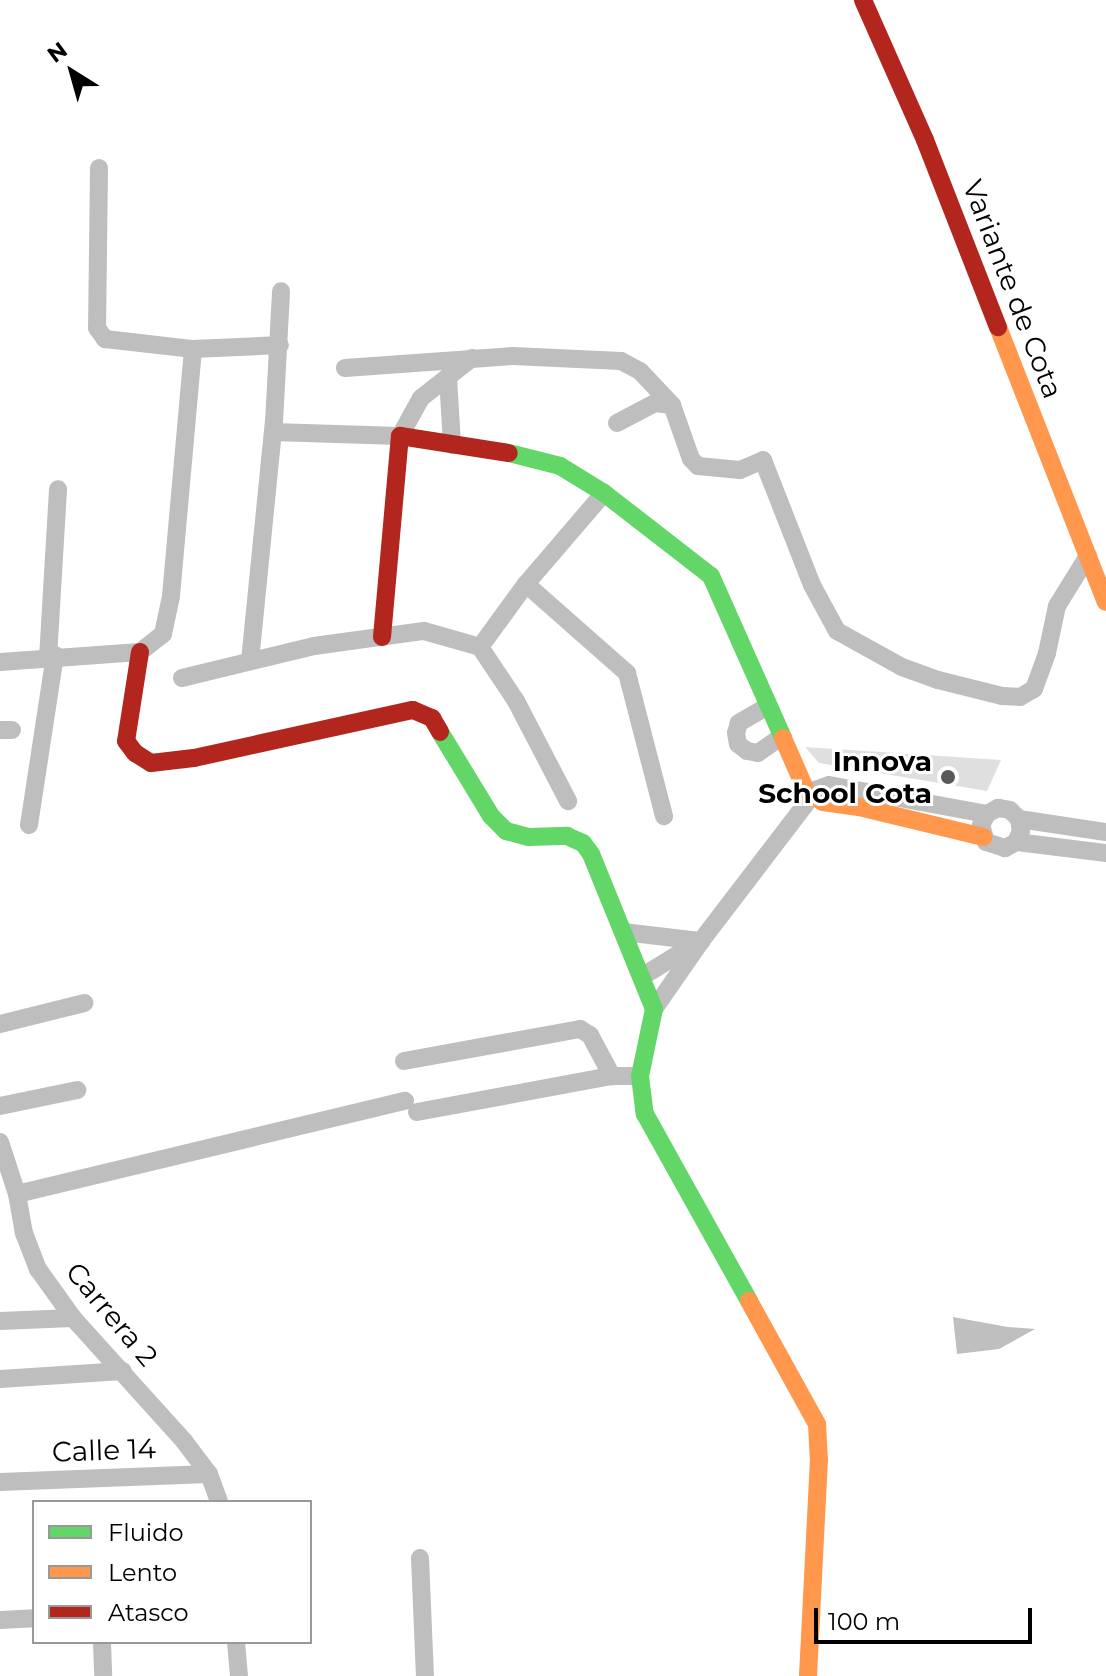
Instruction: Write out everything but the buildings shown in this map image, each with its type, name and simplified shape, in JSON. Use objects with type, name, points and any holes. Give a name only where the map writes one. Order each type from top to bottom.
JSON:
[{"type":"street","name":"Variante de Cota","points":[[863,0],[925,140],[1106,602]]},
{"type":"street","points":[[99,168],[99,333],[113,341],[193,349],[280,345]]},
{"type":"street","points":[[250,661],[273,432],[281,291]]},
{"type":"street","points":[[0,662],[140,652],[159,641],[166,627],[193,349]]},
{"type":"street","points":[[345,368],[472,358],[621,361],[640,371],[672,405],[691,459],[698,466],[740,470],[763,460],[812,585],[837,631],[926,676],[1002,696],[1020,697],[1034,689],[1047,653],[1057,606],[1088,556]]},
{"type":"street","points":[[382,637],[400,436],[421,398],[472,358]]},
{"type":"street","points":[[448,377],[452,445]]},
{"type":"street","points":[[617,423],[655,403],[672,405]]},
{"type":"street","points":[[273,432],[400,436],[499,450],[560,466],[604,493],[711,576],[807,793],[805,805],[701,941],[654,1009],[640,1076],[645,1114],[817,1424],[819,1459],[808,1676]]},
{"type":"street","points":[[29,825],[52,657],[58,489]]},
{"type":"street","points":[[480,647],[526,584],[604,493]]},
{"type":"street","points":[[526,584],[627,673],[664,816]]},
{"type":"street","points":[[182,678],[314,646],[424,631],[480,647],[516,701],[568,801]]},
{"type":"street","points":[[140,652],[126,741],[135,753],[151,763],[194,758],[400,711],[426,713],[444,734],[491,816],[506,831],[529,837],[542,834],[567,836],[583,843],[601,875],[654,1009]]},
{"type":"street","points":[[768,706],[739,723],[736,733],[738,744],[747,751],[758,753],[781,737]]},
{"type":"street","points":[[807,793],[829,785],[987,814]]},
{"type":"street","points":[[807,793],[823,802],[859,807],[983,837],[995,848],[1005,848],[1016,842],[1106,853]]},
{"type":"street","points":[[983,837],[981,825],[987,814],[998,808],[1010,810],[1019,819],[1021,831],[1016,842]]},
{"type":"street","points":[[1019,819],[1106,832]]},
{"type":"street","points":[[623,932],[701,941]]},
{"type":"street","points":[[643,976],[701,941]]},
{"type":"street","points":[[0,1024],[84,1003]]},
{"type":"street","points":[[404,1061],[580,1029],[590,1035],[612,1076]]},
{"type":"street","points":[[17,1194],[411,1106],[612,1076],[640,1076]]},
{"type":"street","points":[[0,1106],[77,1090]]},
{"type":"street","name":"Carrera 2","points":[[0,1142],[17,1194],[24,1233],[38,1269],[73,1318],[123,1371],[209,1474],[218,1500]]},
{"type":"street","points":[[0,1321],[73,1318]]},
{"type":"street","points":[[0,1379],[123,1371]]},
{"type":"street","name":"Calle 14","points":[[0,1482],[209,1474]]},
{"type":"street","points":[[420,1558],[425,1676]]},
{"type":"street","points":[[0,1620],[32,1618]]},
{"type":"street","points":[[102,1644],[103,1676]]},
{"type":"street","points":[[236,1644],[239,1676]]},
{"type":"shaded area","points":[[953,1317],[1035,1329],[999,1349],[957,1354]]},
{"type":"traffic: fast","points":[[509,453],[560,466],[604,493],[711,576],[783,738]]},
{"type":"traffic: fast","points":[[440,732],[491,816],[506,831],[529,837],[567,836],[583,843],[591,854],[654,1009],[640,1076],[645,1114],[749,1301]]},
{"type":"traffic: slow","points":[[998,327],[1106,602]]},
{"type":"traffic: slow","points":[[783,738],[807,793],[823,802],[859,807],[983,837]]},
{"type":"traffic: slow","points":[[749,1301],[817,1424],[819,1459],[808,1676]]},
{"type":"traffic: jam","points":[[863,0],[925,140],[998,327]]},
{"type":"traffic: jam","points":[[382,637],[400,436],[509,453]]},
{"type":"traffic: jam","points":[[140,652],[126,741],[135,753],[151,763],[194,758],[413,710],[432,718],[440,732]]},
{"type":"place","name":"Innova School Cota","points":[[948,777]]}]
